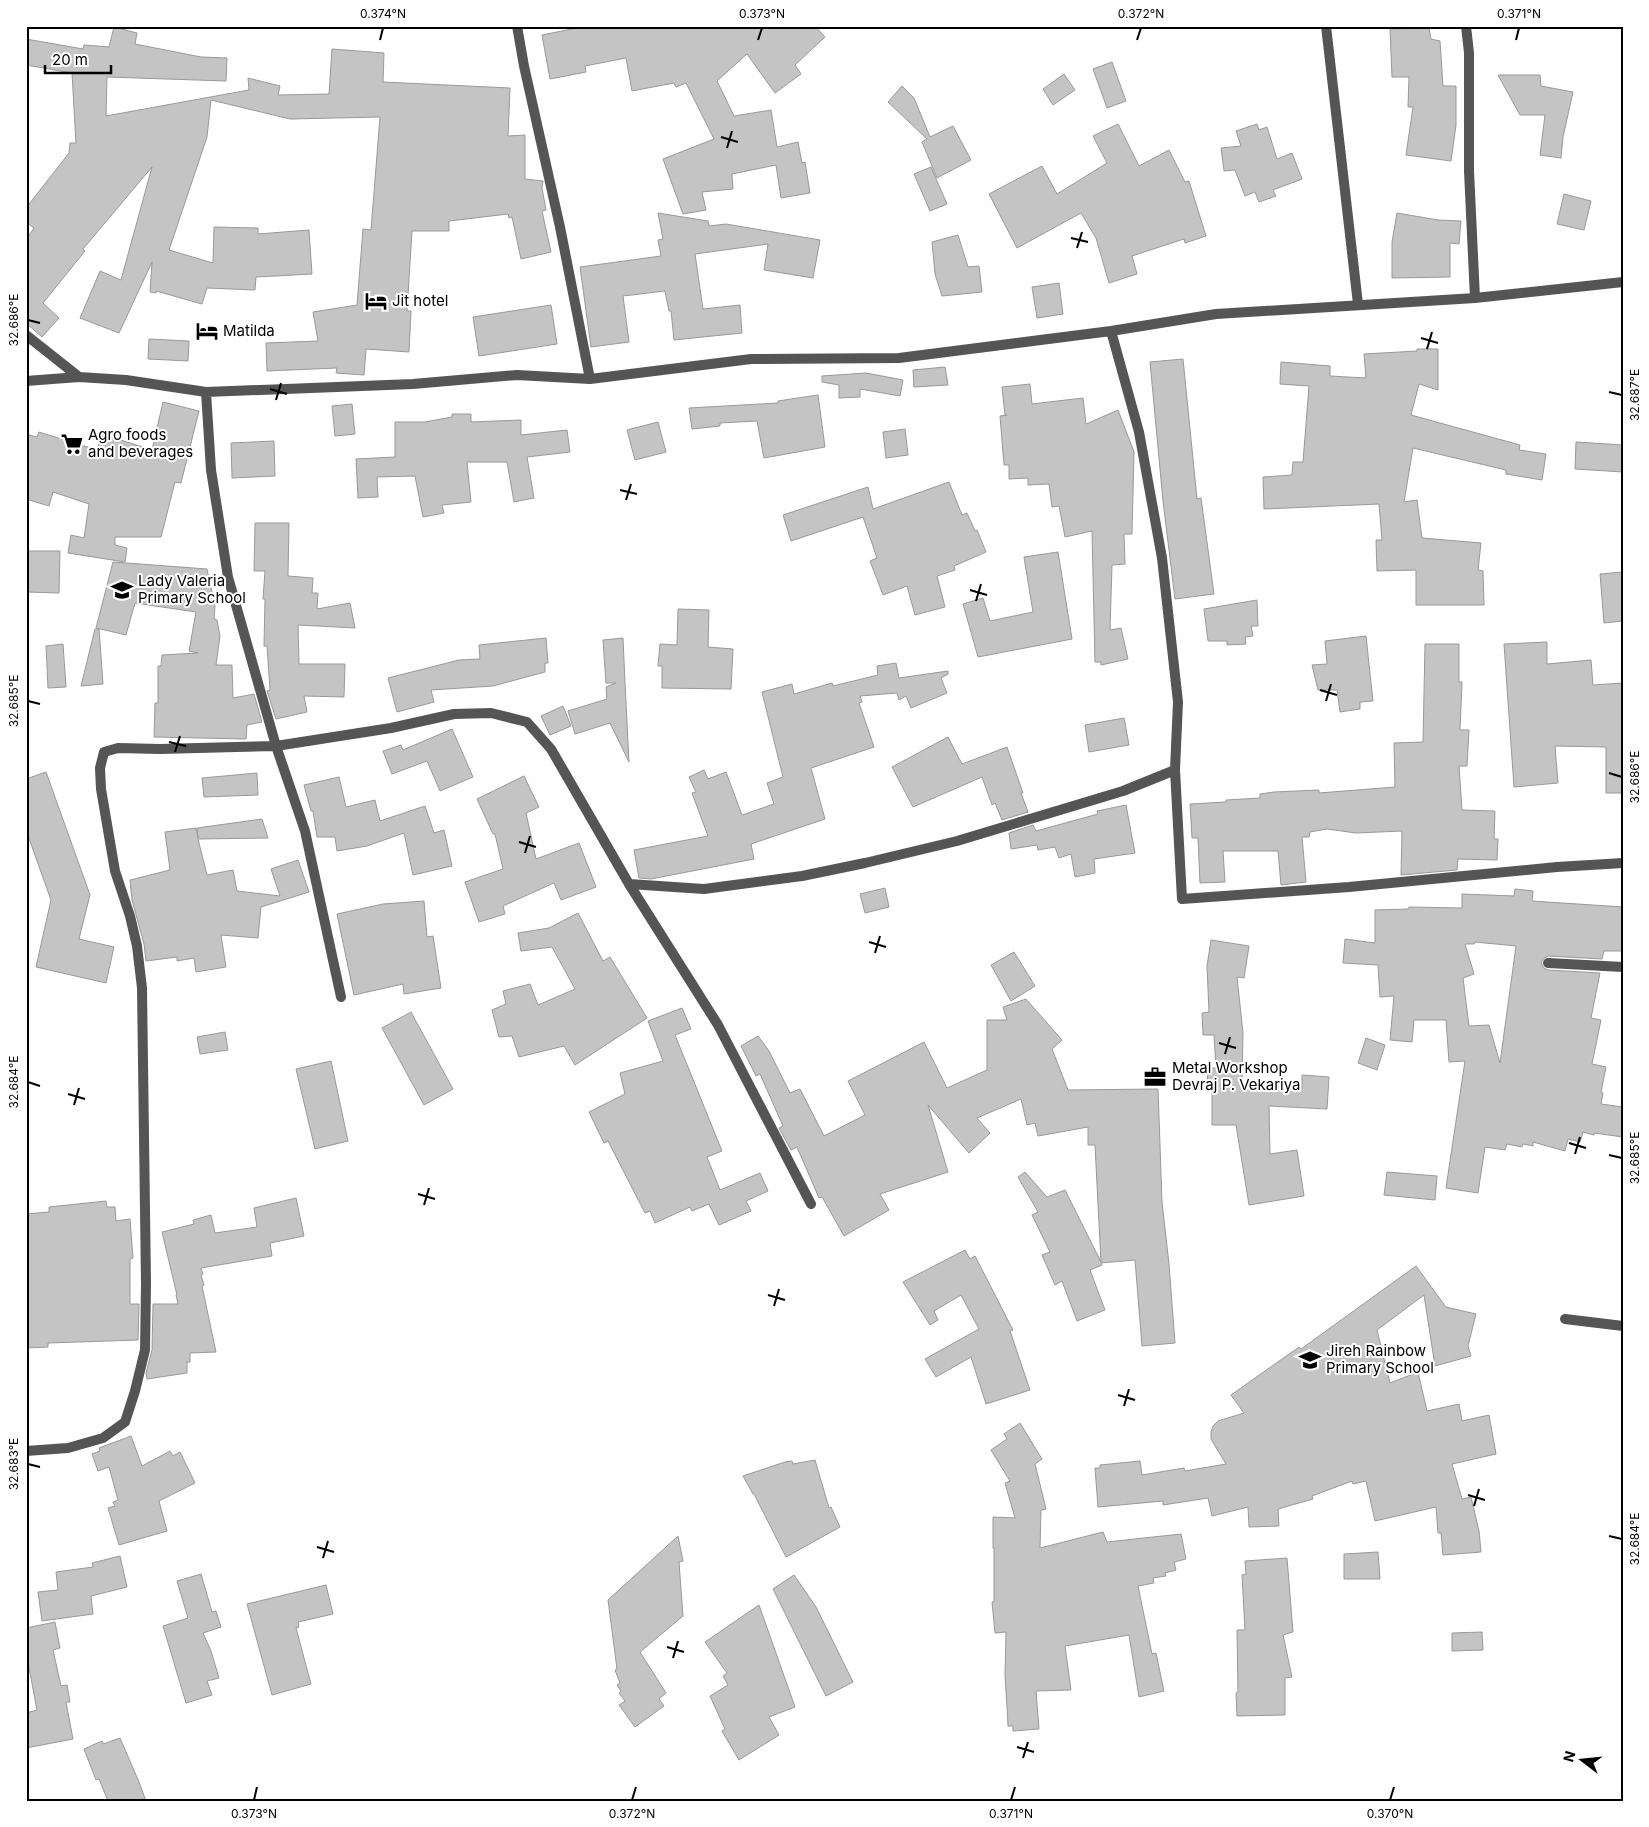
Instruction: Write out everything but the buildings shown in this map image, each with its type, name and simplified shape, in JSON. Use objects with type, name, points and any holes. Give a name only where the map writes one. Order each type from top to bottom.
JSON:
[{"type":"street","points":[[517,26],[590,379]]},
{"type":"street","points":[[1326,26],[1358,304]]},
{"type":"street","points":[[1466,26],[1469,53],[1469,171],[1474,298]]},
{"type":"street","points":[[26,381],[80,376],[126,380],[206,392],[413,384],[517,376],[590,379],[751,360],[899,358],[1111,331],[1216,314],[1474,298],[1623,282]]},
{"type":"street","points":[[1111,331],[1139,432],[1162,558],[1178,702],[1175,770],[1182,900],[1349,887],[1557,866],[1623,863]]},
{"type":"street","points":[[26,335],[80,376]]},
{"type":"street","points":[[206,392],[211,470],[228,577],[276,746],[305,831],[341,997]]},
{"type":"street","points":[[26,1450],[68,1448],[103,1438],[125,1422],[135,1391],[144,1350],[146,1284],[142,988],[137,946],[130,916],[115,871],[104,807],[100,768],[104,752],[118,748],[160,749],[276,746],[391,728],[454,714],[491,714],[527,722],[551,749],[630,884],[718,1025],[811,1204]]},
{"type":"street","points":[[630,884],[704,888],[802,876],[865,863],[957,841],[1123,791],[1175,770]]},
{"type":"street","points":[[1548,963],[1623,967]]},
{"type":"street","points":[[1565,1319],[1623,1326]]},
{"type":"place","name":"Jit hotel","points":[[376,301]]},
{"type":"place","name":"Matilda","points":[[207,331]]},
{"type":"place","name":"Agro foods and beverages","points":[[72,444]]},
{"type":"place","name":"Lady Valeria Primary School","points":[[122,590]]},
{"type":"place","name":"Metal Workshop Devraj P. Vekariya","points":[[1155,1077]]},
{"type":"place","name":"Jireh Rainbow Primary School","points":[[1310,1360]]}]
